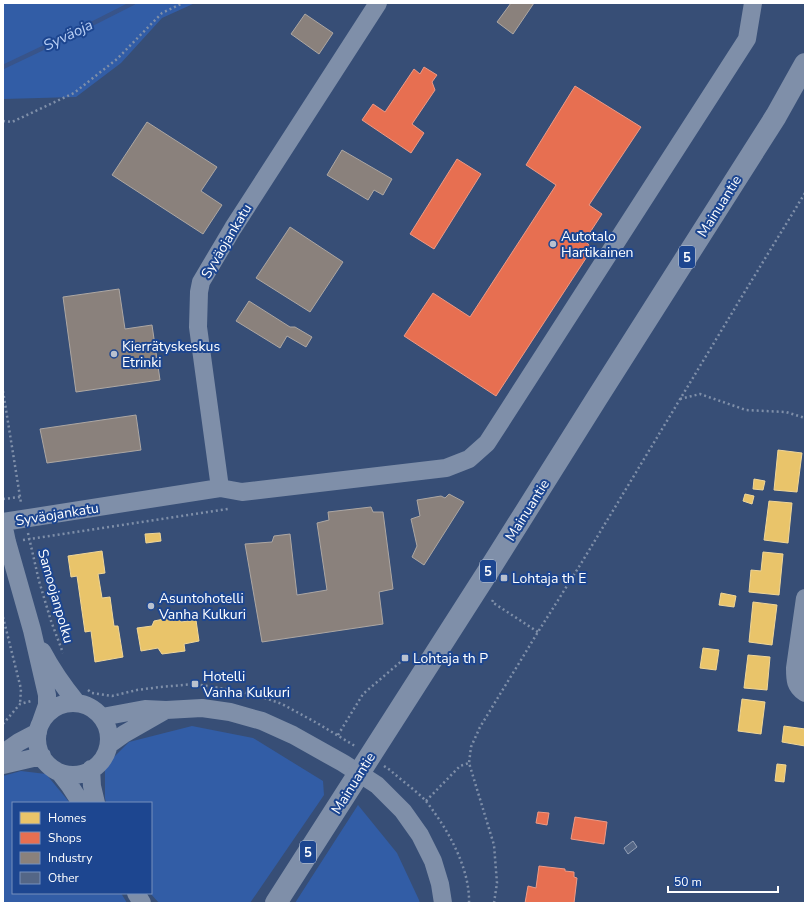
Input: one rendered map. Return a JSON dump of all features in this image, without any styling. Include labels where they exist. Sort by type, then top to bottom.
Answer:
[{"type":"highway","name":"Mainuantie","points":[[276,903],[776,116],[805,64]]},
{"type":"highway","name":"Mainuantie","points":[[776,116],[805,80]]},
{"type":"street","name":"Syväojankatu","points":[[3,522],[220,488],[198,327],[199,292],[201,282],[233,228],[378,3]]},
{"type":"street","points":[[220,488],[242,492],[446,468],[469,459],[487,443],[747,39],[753,3]]},
{"type":"street","points":[[3,522],[7,542],[32,630],[47,695],[47,705],[40,727],[38,740],[39,747],[42,756],[52,768],[60,773],[80,802]]},
{"type":"street","points":[[805,598],[795,668],[795,679],[797,686],[805,693]]},
{"type":"street","points":[[32,630],[48,662],[65,689],[77,703]]},
{"type":"street","points":[[3,753],[40,727],[46,715],[54,708],[69,703],[85,705],[91,708],[102,718],[108,730],[110,744]]},
{"type":"street","points":[[102,718],[145,709],[166,710],[202,708],[230,712],[262,721],[293,735],[377,785],[403,811],[420,834],[433,861],[440,884],[443,903]]},
{"type":"street","points":[[60,773],[77,774],[91,769],[98,764],[110,744],[124,734],[166,710]]},
{"type":"street","points":[[3,765],[42,756]]},
{"type":"street","points":[[91,769],[92,786],[96,802]]},
{"type":"street","points":[[137,894],[142,903]]},
{"type":"path","points":[[3,121],[12,122],[74,94],[117,58],[162,14],[183,3]]},
{"type":"path","points":[[494,903],[497,883],[494,845],[470,763],[471,747],[480,727],[582,562],[804,194]]},
{"type":"path","name":"Samoojanpolku","points":[[3,391],[20,497],[38,581],[65,659]]},
{"type":"path","points":[[680,399],[700,394],[746,410],[786,412],[805,418]]},
{"type":"path","points":[[3,499],[20,497]]},
{"type":"path","points":[[7,542],[228,509]]},
{"type":"path","points":[[495,596],[492,602],[538,632]]},
{"type":"path","points":[[3,617],[21,689],[20,704]]},
{"type":"path","points":[[338,735],[363,694],[405,658]]},
{"type":"path","points":[[65,689],[80,685],[92,693],[112,696],[137,690],[195,684],[238,691]]},
{"type":"path","points":[[3,724],[20,704],[47,695]]},
{"type":"path","points":[[426,801],[460,766],[470,763]]},
{"type":"shaded area","points":[[3,3],[195,3],[162,18],[121,63],[76,97],[3,99]]},
{"type":"shaded area","points":[[192,726],[253,738],[323,781],[324,795],[250,903],[159,903],[151,894],[152,802],[106,802],[105,798],[105,766],[129,742]]},
{"type":"shaded area","points":[[21,771],[46,774],[69,802],[12,802],[12,894],[122,894],[127,903],[3,903],[3,776]]},
{"type":"shaded area","points":[[358,805],[397,853],[420,903],[295,903]]},
{"type":"building: Homes","points":[[778,450],[802,453],[797,492],[774,490]]},
{"type":"building: Homes","points":[[754,479],[765,481],[763,490],[753,489]]},
{"type":"building: Homes","points":[[745,494],[754,496],[752,504],[743,501]]},
{"type":"building: Homes","points":[[769,501],[792,503],[788,543],[764,540]]},
{"type":"building: Homes","points":[[160,533],[161,541],[146,543],[145,534]]},
{"type":"building: Homes","points":[[102,551],[105,573],[98,574],[102,598],[110,597],[114,626],[118,626],[123,657],[95,662],[91,631],[85,632],[77,576],[71,577],[68,556]]},
{"type":"building: Homes","points":[[763,552],[783,554],[779,595],[749,592],[751,570],[761,571]]},
{"type":"building: Homes","points":[[721,593],[736,596],[734,607],[719,605]]},
{"type":"building: Homes","points":[[753,602],[777,605],[772,645],[749,642]]},
{"type":"building: Homes","points":[[178,616],[181,622],[196,620],[199,641],[184,644],[185,651],[162,654],[158,648],[141,651],[137,628],[152,626],[154,621]]},
{"type":"building: Homes","points":[[703,648],[719,650],[716,670],[700,668]]},
{"type":"building: Homes","points":[[748,655],[770,657],[767,690],[744,688]]},
{"type":"building: Homes","points":[[742,699],[765,702],[761,734],[738,731]]},
{"type":"building: Homes","points":[[784,726],[805,729],[805,746],[782,742]]},
{"type":"building: Homes","points":[[777,764],[786,765],[784,782],[775,781]]},
{"type":"building: Shops","points":[[424,67],[437,75],[432,82],[435,90],[412,124],[424,133],[411,153],[362,120],[373,104],[385,112],[414,69],[420,74]]},
{"type":"building: Shops","name":"Autotalo Hartikainen","points":[[575,86],[641,127],[589,205],[602,214],[585,240],[592,249],[496,396],[404,336],[433,293],[470,317],[556,185],[526,165]]},
{"type":"building: Shops","points":[[457,159],[481,174],[434,249],[410,234]]},
{"type":"building: Shops","points":[[538,812],[549,813],[547,825],[536,823]]},
{"type":"building: Shops","points":[[575,817],[607,822],[604,844],[571,839]]},
{"type":"building: Shops","points":[[539,866],[565,869],[565,871],[574,872],[574,877],[577,878],[574,903],[525,903],[528,886],[536,888]]},
{"type":"building: Industry","points":[[511,3],[534,3],[513,34],[497,22]]},
{"type":"building: Industry","points":[[305,14],[333,33],[319,54],[291,34]]},
{"type":"building: Industry","points":[[147,122],[217,167],[201,191],[222,205],[203,234],[112,175]]},
{"type":"building: Industry","points":[[342,150],[392,179],[383,195],[374,190],[368,200],[327,175]]},
{"type":"building: Industry","points":[[290,227],[343,262],[310,312],[256,278]]},
{"type":"building: Industry","name":"Kierrätyskeskus Etrinki","points":[[119,289],[125,329],[152,325],[160,380],[76,392],[63,297]]},
{"type":"building: Industry","points":[[249,301],[290,327],[295,327],[312,337],[306,347],[287,336],[280,348],[236,321]]},
{"type":"building: Industry","points":[[136,415],[141,450],[47,463],[40,429]]},
{"type":"building: Industry","points":[[449,494],[464,502],[424,565],[412,557],[417,546],[411,519],[420,516],[417,500],[441,496],[445,498]]},
{"type":"building: Industry","points":[[371,507],[373,512],[383,512],[393,589],[379,592],[383,624],[262,642],[245,544],[272,542],[274,536],[290,534],[297,595],[327,590],[317,523],[329,520],[328,512]]},
{"type":"building: Other","points":[[633,841],[637,847],[628,854],[624,848]]},
{"type":"waterway","name":"Syväoja","points":[[3,67],[133,3]]},
{"type":"place","name":"Autotalo Hartikainen","points":[[553,244]]},
{"type":"place","name":"Kierrätyskeskus Etrinki","points":[[114,354]]},
{"type":"place","name":"Lohtaja th E","points":[[504,578]]},
{"type":"place","name":"Asuntohotelli Vanha Kulkuri","points":[[151,606]]},
{"type":"place","name":"Lohtaja th P","points":[[405,658]]},
{"type":"place","name":"Hotelli Vanha Kulkuri","points":[[195,684]]}]
